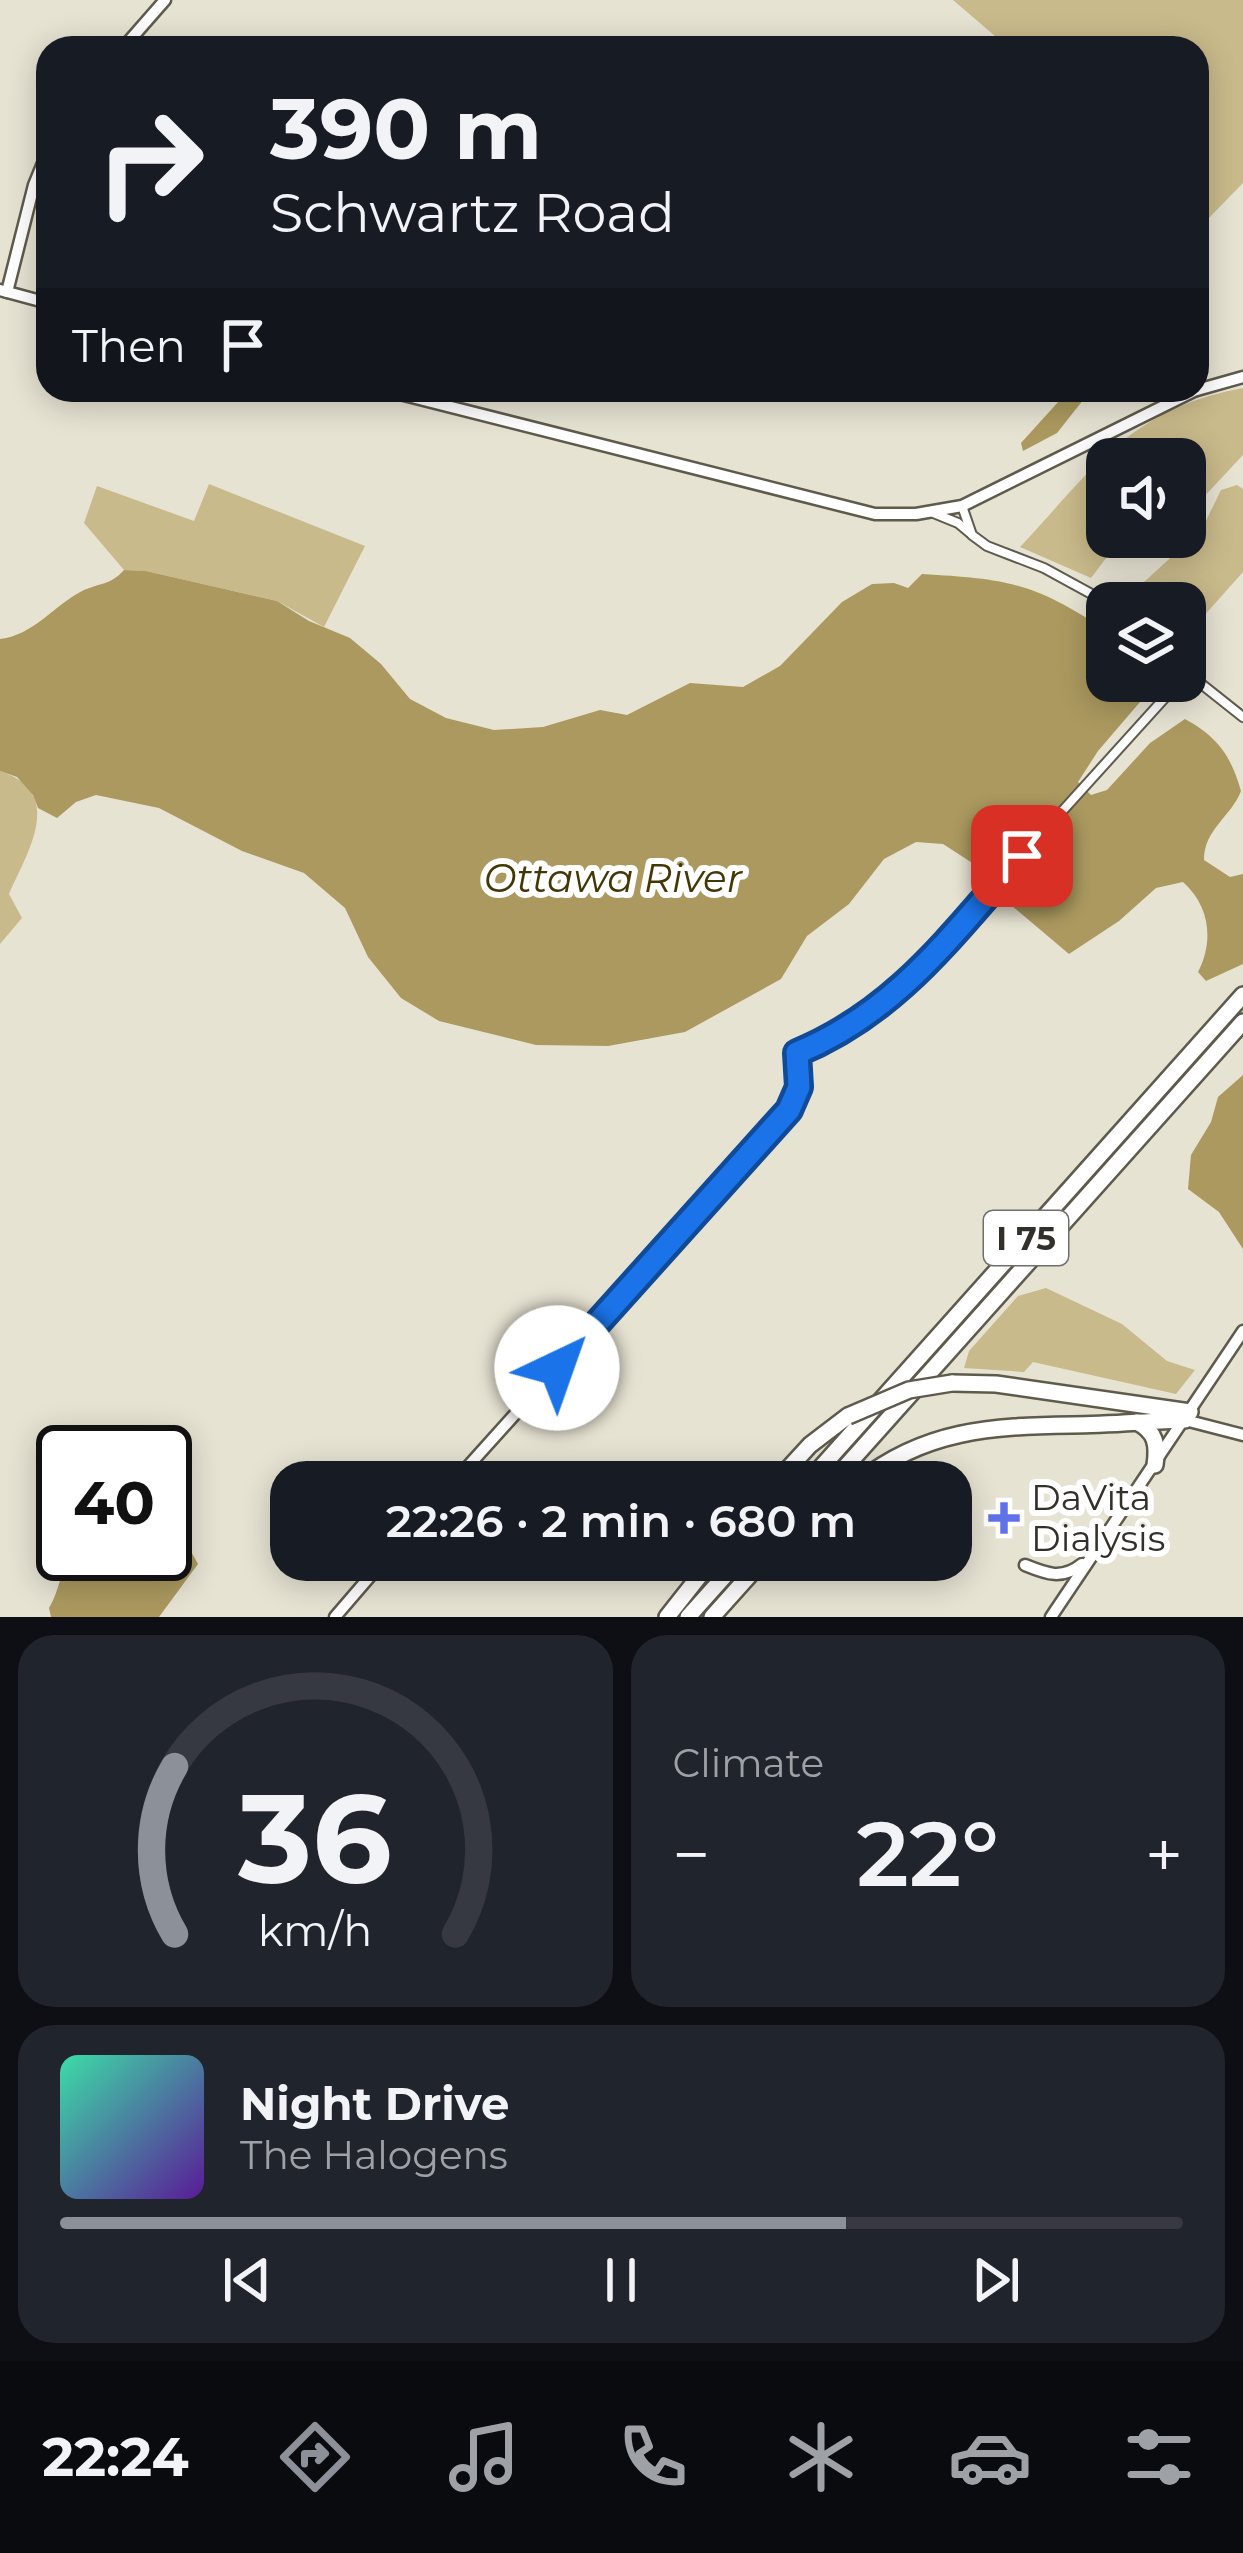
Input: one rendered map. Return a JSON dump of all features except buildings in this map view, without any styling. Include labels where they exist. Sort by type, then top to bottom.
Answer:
[{"type":"highway","name":"I 75","points":[[827,1461],[1243,995]]},
{"type":"highway","name":"I 75","points":[[851,1461],[1243,1022]]},
{"type":"highway","points":[[795,1461],[848,1416],[898,1394],[952,1383],[1009,1386],[1188,1416]]},
{"type":"highway","points":[[891,1461],[950,1434],[997,1426],[1188,1416]]},
{"type":"highway","points":[[1137,1422],[1156,1441],[1155,1466]]},
{"type":"highway","points":[[667,1617],[695,1581]]},
{"type":"highway","points":[[688,1617],[720,1581]]},
{"type":"highway","points":[[712,1617],[744,1581]]},
{"type":"street","points":[[134,36],[165,0]]},
{"type":"street","points":[[36,180],[4,291],[36,300]]},
{"type":"street","points":[[1209,386],[1243,377]]},
{"type":"street","points":[[431,402],[875,514],[962,506],[1172,402]]},
{"type":"street","points":[[962,506],[972,535]]},
{"type":"street","points":[[930,512],[1086,592]]},
{"type":"street","points":[[1206,691],[1243,717]]},
{"type":"street","points":[[473,1461],[789,1110],[799,1087],[797,1053],[862,1022],[896,995],[1160,702]]},
{"type":"street","points":[[1051,1617],[1243,1331]]},
{"type":"street","points":[[1188,1416],[1243,1435]]},
{"type":"street","points":[[1025,1564],[1063,1575],[1093,1554]]},
{"type":"street","points":[[335,1617],[366,1581]]},
{"type":"shaded area","points":[[953,0],[1243,0],[1243,183],[1209,218],[1209,36],[995,36]]},
{"type":"shaded area","points":[[1243,388],[1243,455],[1206,495],[1206,438],[1128,438],[1171,411],[1209,402],[1209,397]]},
{"type":"shaded area","points":[[1086,476],[1086,558],[1106,558],[1091,578],[1020,547]]},
{"type":"shaded area","points":[[209,484],[365,546],[324,627],[277,601],[124,570],[84,523],[97,486],[194,521]]},
{"type":"shaded area","points":[[1237,485],[1243,489],[1243,572],[1206,613],[1206,582],[1144,582],[1170,558],[1206,558],[1206,521],[1221,490]]},
{"type":"shaded area","points":[[0,771],[32,793],[37,808],[32,842],[9,894],[22,918],[0,944]]},
{"type":"shaded area","points":[[1046,1288],[1122,1324],[1167,1361],[1195,1370],[1176,1394],[1033,1362],[1024,1372],[964,1368],[969,1351],[1018,1296]]},
{"type":"water","points":[[1058,402],[1082,402],[1057,433],[1023,451],[1021,443]]},
{"type":"water","name":"Ottawa River","points":[[124,570],[146,571],[277,601],[350,638],[381,664],[410,699],[446,718],[494,730],[543,727],[600,710],[627,715],[690,683],[743,687],[780,666],[842,602],[872,584],[908,588],[922,574],[1020,586],[1086,618],[1086,702],[1140,702],[1078,782],[1091,795],[1107,790],[1150,743],[1185,719],[1215,740],[1228,758],[1241,791],[1208,840],[1204,860],[1230,877],[1243,874],[1243,964],[1206,981],[1198,972],[1207,924],[1199,902],[1183,882],[1156,888],[1119,921],[1069,954],[1012,906],[1072,825],[1056,811],[1027,832],[1000,865],[977,866],[943,844],[916,842],[884,859],[849,904],[807,936],[781,979],[685,1032],[608,1046],[536,1045],[439,1021],[401,998],[368,957],[345,908],[304,873],[242,851],[159,808],[96,795],[76,802],[57,818],[38,808],[17,777],[0,771],[0,639],[23,632],[82,591]]},
{"type":"water","points":[[1243,1075],[1243,1249],[1219,1212],[1188,1189],[1191,1155],[1211,1122],[1218,1097]]},
{"type":"water","points":[[60,1581],[185,1581],[159,1617],[51,1617],[49,1608]]},
{"type":"place","name":"DaVita Dialysis","points":[[1004,1518]]},
{"type":"route","points":[[557,1368],[789,1110],[799,1087],[797,1053],[862,1022],[896,995],[1022,856]]}]
